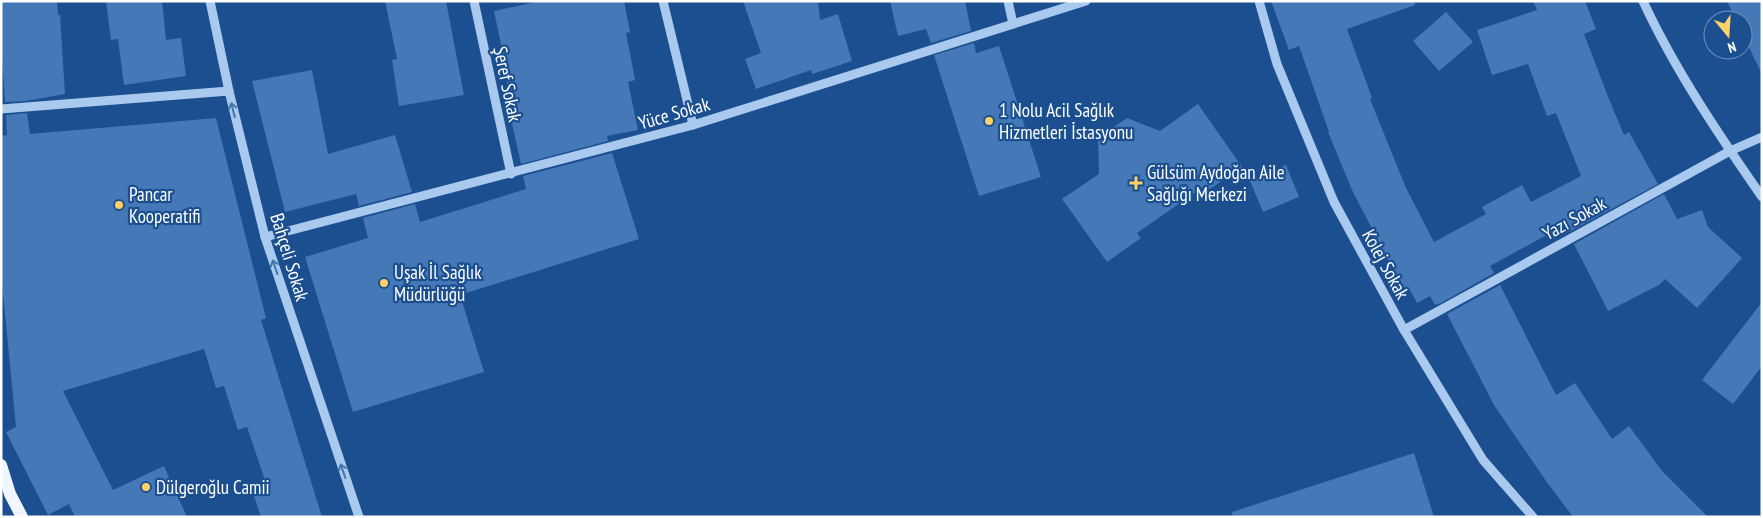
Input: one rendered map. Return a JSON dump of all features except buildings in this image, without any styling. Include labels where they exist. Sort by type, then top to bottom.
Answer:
[{"type":"main road","points":[[1,465],[10,494],[22,517]]},
{"type":"street","name":"Bahçeli Sokak","points":[[210,1],[229,91],[265,238],[359,517]]},
{"type":"street","name":"Şeref Sokak","points":[[474,1],[511,174]]},
{"type":"street","points":[[663,1],[693,125]]},
{"type":"street","points":[[1008,1],[1013,24]]},
{"type":"street","name":"Yüce Sokak","points":[[265,238],[693,125],[1086,1]]},
{"type":"street","name":"Kolej Sokak","points":[[1259,1],[1277,64],[1334,202],[1404,330],[1483,460],[1533,517]]},
{"type":"street","points":[[1643,1],[1658,33],[1730,151],[1762,197]]},
{"type":"street","points":[[1,109],[229,91]]},
{"type":"street","name":"Yazı Sokak","points":[[1404,330],[1730,151],[1762,137]]},
{"type":"place","name":"1 Nolu Acil Sağlık Hizmetleri İstasyonu","points":[[989,121]]},
{"type":"place","name":"Gülsüm Aydoğan Aile Sağlığı Merkezi","points":[[1136,183]]},
{"type":"place","name":"Pancar Kooperatifi","points":[[119,205]]},
{"type":"place","name":"Uşak İl Sağlık Müdürlüğü","points":[[384,283]]},
{"type":"place","name":"Dülgeroğlu Camii","points":[[146,487]]}]
